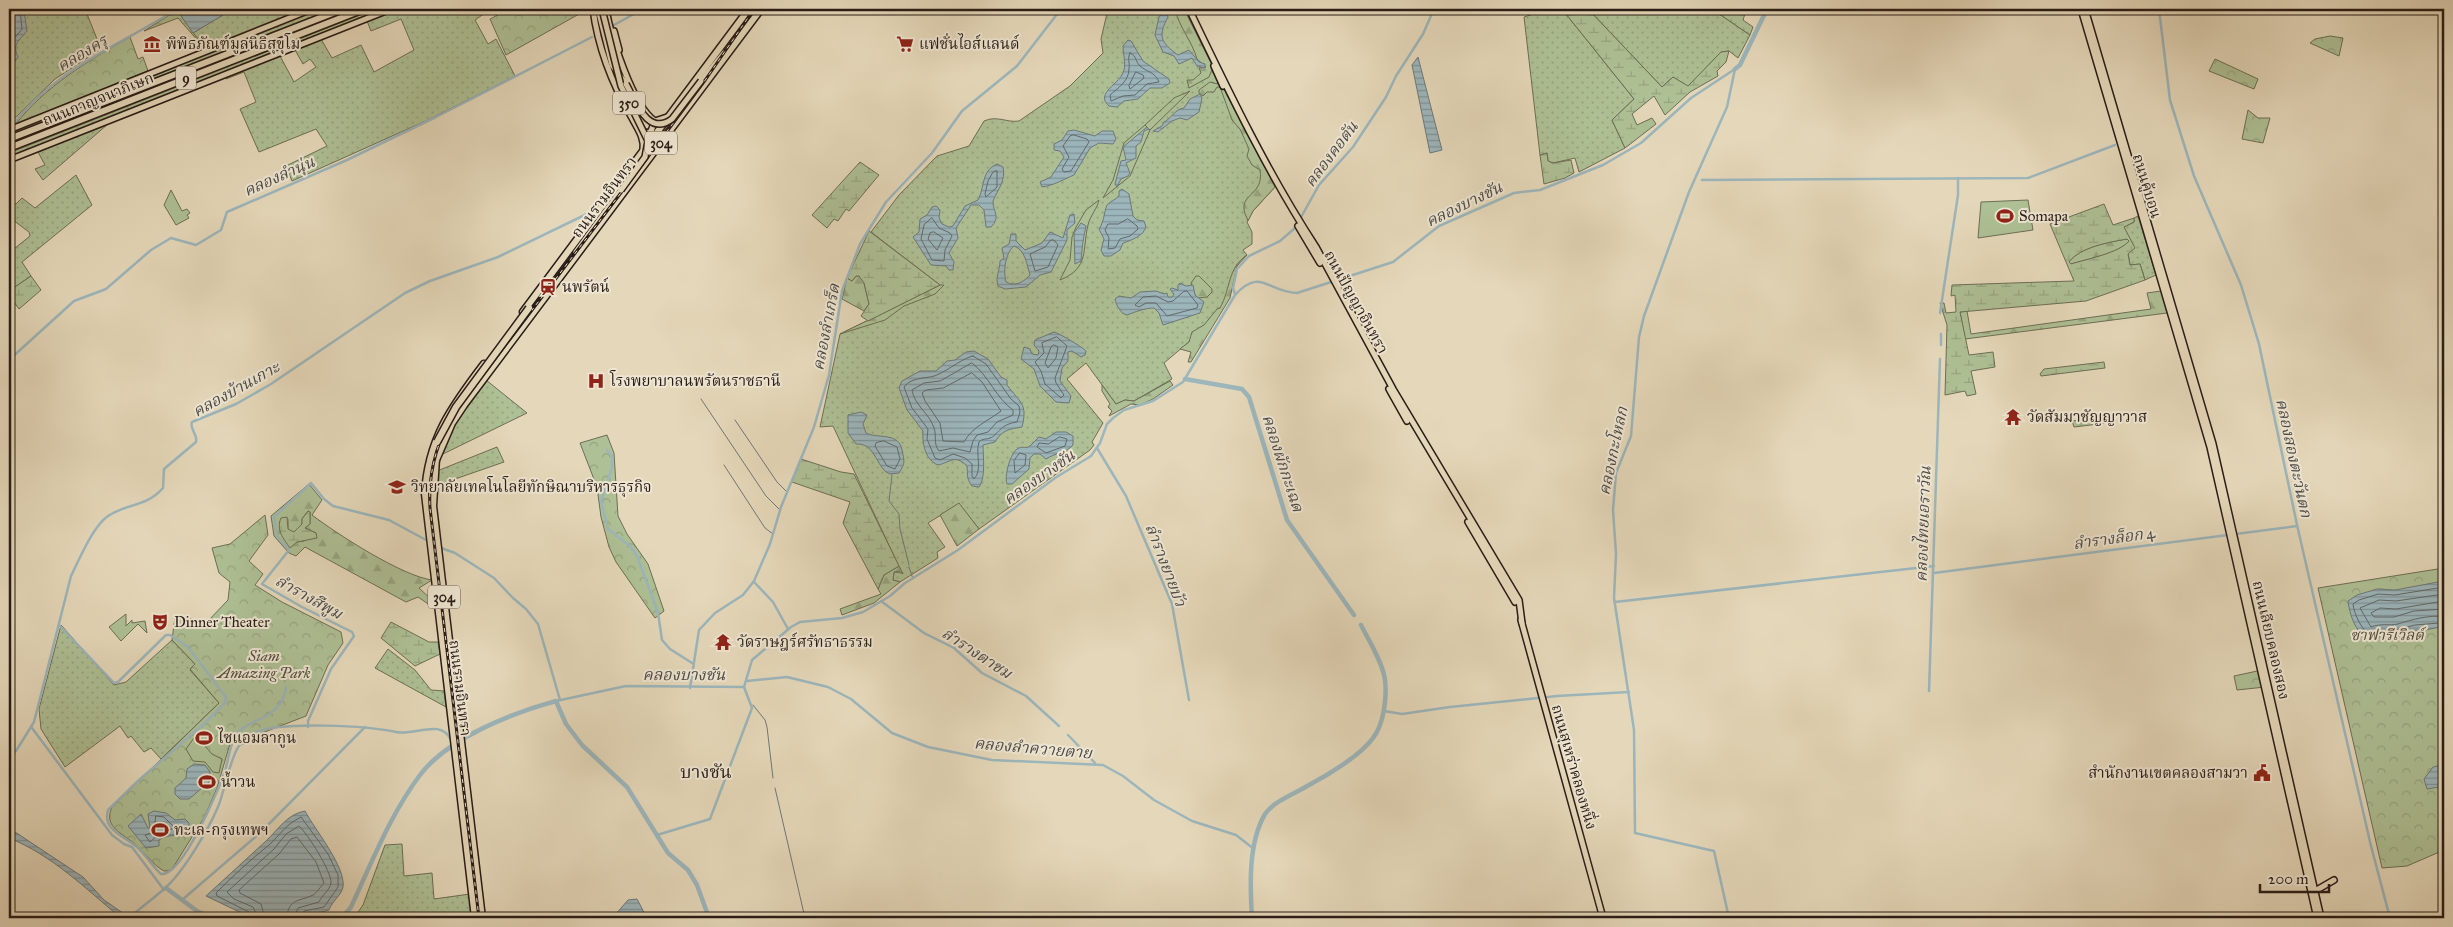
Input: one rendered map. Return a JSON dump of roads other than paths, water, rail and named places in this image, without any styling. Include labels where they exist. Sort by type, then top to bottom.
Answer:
[{"type":"highway","name":"ถนนกาญจนาภิเษก","points":[[9,139],[343,9]]},
{"type":"highway","name":"ถนนกาญจนาภิเษก","points":[[9,148],[364,9]]},
{"type":"highway","name":"ถนนรามอินทรา","points":[[433,460],[439,443],[457,412],[750,9]]},
{"type":"highway","name":"ถนนรามอินทรา","points":[[482,918],[458,748],[453,736],[450,679],[435,552],[425,500],[433,460],[434,444],[446,418],[498,344],[573,258],[762,9]]},
{"type":"highway","points":[[660,131],[666,136]]},
{"type":"highway","points":[[653,140],[660,145]]},
{"type":"highway","points":[[640,158],[643,167]]},
{"type":"highway","name":"ถนนรามอินทรา","points":[[433,460],[452,423],[506,350],[554,278]]},
{"type":"highway","points":[[498,344],[506,350]]},
{"type":"highway","points":[[479,360],[487,360]]},
{"type":"highway","points":[[472,379],[476,377],[480,379],[479,386]]},
{"type":"highway","name":"ถนนรามอินทรา","points":[[450,679],[460,733],[458,748],[475,918]]},
{"type":"main road","points":[[9,130],[312,9]]},
{"type":"main road","points":[[9,160],[391,9]]},
{"type":"main road","name":"ถนนปัญญาอินทรา","points":[[1187,9],[1296,220],[1517,601]]},
{"type":"main road","name":"ถนนคู้บอน","points":[[2081,9],[2190,370]]},
{"type":"main road","name":"ถนนคู้บอน","points":[[2086,9],[2166,290]]},
{"type":"main road","points":[[596,10],[597,45],[612,82]]},
{"type":"main road","name":"350","points":[[596,10],[603,44],[612,65],[626,84],[644,116],[653,124],[666,124],[672,119],[725,52],[738,42]]},
{"type":"main road","name":"350","points":[[596,10],[597,33],[612,82],[644,142],[640,158]]},
{"type":"main road","name":"350","points":[[573,258],[584,239],[645,157],[648,141],[621,86],[596,10]]},
{"type":"main road","name":"350","points":[[607,11],[621,60],[633,88],[652,119],[661,120],[677,107]]},
{"type":"main road","points":[[637,128],[644,132],[651,131],[654,126],[652,119]]},
{"type":"main road","name":"ถนนเลียบคลองสอง","points":[[2190,370],[2211,445],[2321,918]]},
{"type":"main road","name":"ถนนสุเหร่าคลองหนึ่ง","points":[[1517,601],[1603,918]]},
{"type":"main road","name":"ถนนเลียบคลองสอง","points":[[2294,807],[2317,918]]},
{"type":"main road","points":[[2315,891],[2334,880]]},
{"type":"water","points":[[11,9],[26,9],[24,11],[27,31],[17,43],[16,53],[18,57],[9,70],[9,14]]},
{"type":"water","points":[[185,9],[219,9],[223,15],[193,33],[179,13]]},
{"type":"water","points":[[1162,13],[1166,13],[1168,17],[1162,34],[1162,38],[1167,46],[1178,55],[1189,50],[1199,62],[1205,64],[1205,68],[1197,66],[1192,58],[1179,64],[1174,56],[1163,52],[1155,35],[1159,17]]},
{"type":"water","points":[[1128,40],[1131,41],[1143,61],[1169,79],[1170,83],[1162,88],[1150,88],[1138,99],[1124,101],[1117,107],[1109,106],[1105,101],[1106,93],[1122,75],[1125,62],[1123,46]]},
{"type":"water","points":[[1418,57],[1442,150],[1430,153],[1412,65]]},
{"type":"water","points":[[1200,94],[1202,98],[1199,112],[1187,120],[1180,118],[1172,121],[1158,132],[1153,131],[1162,126],[1178,110],[1184,108],[1190,99]]},
{"type":"water","points":[[1147,127],[1149,129],[1144,131],[1141,142],[1136,146],[1136,158],[1126,163],[1130,173],[1121,179],[1117,187],[1115,184],[1121,161],[1126,160],[1123,147]]},
{"type":"water","points":[[1074,130],[1095,136],[1102,131],[1113,131],[1116,139],[1113,144],[1099,143],[1090,148],[1074,175],[1055,184],[1042,187],[1040,182],[1051,177],[1064,157],[1060,151],[1054,150],[1054,144],[1062,140],[1068,131]]},
{"type":"water","points":[[997,164],[1003,167],[1004,172],[1001,185],[993,201],[996,220],[991,227],[986,227],[984,210],[979,205],[971,205],[956,228],[958,238],[949,253],[954,262],[953,270],[949,270],[946,266],[931,265],[913,237],[919,232],[920,219],[927,215],[932,207],[936,206],[940,210],[939,218],[942,224],[949,227],[953,226],[965,206],[978,200],[988,171]]},
{"type":"water","points":[[1122,189],[1129,194],[1133,216],[1137,220],[1144,221],[1146,227],[1140,235],[1123,243],[1120,250],[1111,256],[1104,256],[1101,250],[1104,239],[1099,229],[1107,206],[1119,196],[1119,191]]},
{"type":"water","points":[[1074,214],[1075,223],[1067,230],[1067,240],[1051,272],[1040,275],[1026,287],[1005,289],[998,286],[1000,261],[1004,258],[1002,248],[1009,244],[1011,234],[1016,234],[1016,241],[1025,250],[1042,243],[1050,232],[1063,238],[1070,215]],"holes":[[[1014,246],[1018,248],[1025,258],[1030,275],[1025,280],[1013,284],[1006,282],[1005,268],[1011,249]]]},
{"type":"water","points":[[1081,223],[1086,226],[1081,261],[1075,264],[1074,233]]},
{"type":"water","points":[[1180,283],[1186,286],[1193,285],[1195,295],[1204,302],[1200,313],[1163,325],[1159,313],[1154,308],[1144,309],[1127,315],[1121,311],[1115,299],[1119,296],[1131,298],[1140,292],[1156,291],[1164,294],[1167,293],[1168,297],[1172,297],[1174,294],[1170,289],[1178,290]]},
{"type":"water","points":[[1054,332],[1086,351],[1085,355],[1081,357],[1072,351],[1068,352],[1068,361],[1062,368],[1060,381],[1071,396],[1069,403],[1056,402],[1040,386],[1034,369],[1021,359],[1024,347],[1030,349],[1032,354],[1038,355],[1039,351],[1034,345],[1035,340]]},
{"type":"water","points":[[974,351],[988,359],[1001,377],[1007,380],[1007,385],[1022,404],[1024,413],[1022,427],[1006,431],[995,442],[983,445],[983,478],[979,487],[972,486],[970,483],[967,466],[963,462],[953,460],[938,465],[930,459],[924,446],[923,431],[907,410],[899,388],[902,381],[920,371],[936,371],[947,361],[955,360],[966,352]]},
{"type":"water","points":[[861,412],[867,415],[863,424],[866,433],[892,438],[900,444],[904,462],[899,473],[890,474],[886,472],[871,450],[856,444],[848,433],[848,415]]},
{"type":"water","points":[[1056,432],[1066,432],[1073,436],[1073,445],[1067,450],[1046,459],[1040,454],[1034,454],[1030,458],[1029,469],[1012,484],[1007,484],[1006,476],[1016,450],[1020,447],[1029,447],[1039,437],[1046,439]]},
{"type":"water","points":[[2438,582],[2444,583],[2444,635],[2440,627],[2416,630],[2390,637],[2380,635],[2378,639],[2371,639],[2360,633],[2356,627],[2348,601],[2357,595],[2377,589],[2395,590]]},
{"type":"water","points":[[194,764],[205,765],[210,772],[209,782],[189,799],[180,799],[175,794],[175,788],[186,778],[187,769]]},
{"type":"water","points":[[2437,766],[2444,770],[2444,786],[2427,789],[2424,779],[2433,767]]},
{"type":"water","name":"ทะเล-กรุงเทพฯ","points":[[154,811],[166,813],[175,820],[185,819],[189,823],[189,830],[182,834],[162,838],[159,840],[159,846],[146,848],[128,826],[141,814],[148,828],[150,828],[148,814]]},
{"type":"water","points":[[305,811],[335,859],[343,879],[342,890],[329,910],[297,918],[252,918],[206,896],[283,823],[293,815]]},
{"type":"water","points":[[9,828],[83,877],[104,900],[130,918],[121,918],[82,884],[54,863],[25,845],[9,838]]},
{"type":"water","points":[[637,899],[647,918],[616,918],[615,915],[628,900]]},
{"type":"waterway","name":"คลองครุ","points":[[11,127],[47,89],[67,74],[177,9]]},
{"type":"waterway","name":"คลองลำนุ่น","points":[[614,25],[643,9]]},
{"type":"waterway","name":"คลองลำเกร็ด","points":[[690,688],[699,630],[715,613],[743,595],[754,581],[770,544],[781,507],[814,427],[829,375],[842,291],[860,244],[886,202],[932,153],[962,111],[1017,66],[1061,9]]},
{"type":"waterway","name":"คลองคอตัน","points":[[1235,294],[1233,288],[1237,269],[1249,256],[1280,241],[1295,228],[1319,185],[1353,147],[1386,97],[1396,76],[1423,34],[1434,9]]},
{"type":"waterway","name":"คลองบางชัน","points":[[1735,69],[1740,65],[1767,9]]},
{"type":"waterway","name":"คลองสองตะวันตก","points":[[2159,9],[2170,100],[2194,176],[2241,285],[2259,344],[2297,525],[2371,846],[2390,918]]},
{"type":"waterway","name":"คลองลำนุ่น","points":[[9,360],[74,301],[106,289],[151,250],[171,238],[196,245],[221,230],[227,212],[347,160],[436,117],[592,37]]},
{"type":"waterway","name":"คลองบางชัน","points":[[556,701],[626,686],[744,687],[752,660],[791,627],[800,622],[842,618],[863,612],[958,550],[1055,478],[1091,456],[1100,443],[1107,424],[1113,418],[1124,410],[1153,401],[1183,382],[1235,295],[1244,287],[1258,282],[1287,292],[1297,293],[1393,262],[1439,226],[1514,193],[1540,190],[1603,165],[1641,143],[1691,98],[1735,69]]},
{"type":"waterway","name":"คลองกะโหลก","points":[[1729,918],[1714,851],[1635,833],[1634,730],[1614,598],[1616,554],[1613,510],[1616,473],[1631,436],[1639,337],[1644,316],[1689,192],[1727,107],[1735,69]]},
{"type":"waterway","points":[[1702,180],[2028,178],[2115,145]]},
{"type":"waterway","name":"คลองไทยเอราวัณ","points":[[1940,313],[1958,195],[1958,178]]},
{"type":"waterway","name":"คลองบ้านเกาะ","points":[[9,757],[16,751],[34,722],[71,576],[87,544],[97,527],[108,516],[149,499],[163,488],[164,469],[196,442],[196,436],[191,425],[192,422],[236,404],[271,384],[405,293],[430,281],[498,257],[593,211]]},
{"type":"waterway","name":"คลองไทยเอราวัณ","points":[[1941,334],[1941,345]]},
{"type":"waterway","name":"คลองไทยเอราวัณ","points":[[1929,691],[1940,359]]},
{"type":"waterway","name":"คลองผักกะเฉด","points":[[1185,379],[1242,389],[1249,397],[1287,520],[1354,615]]},
{"type":"waterway","points":[[701,399],[766,496],[780,510]]},
{"type":"waterway","points":[[735,420],[777,482],[787,492]]},
{"type":"waterway","name":"ลำรางยายบัว","points":[[1097,448],[1126,496],[1172,604],[1189,700]]},
{"type":"waterway","points":[[607,450],[612,456],[612,468],[601,501],[608,529],[631,547],[637,556],[658,613],[662,640],[670,649],[692,663]]},
{"type":"waterway","points":[[724,465],[765,528],[773,534]]},
{"type":"waterway","points":[[892,475],[889,501],[899,514],[900,529],[909,565]]},
{"type":"waterway","name":"ลำรางสีพูม","points":[[308,727],[308,721],[331,669],[354,636],[352,632],[262,584],[289,550],[277,536],[274,517],[311,483],[324,499],[333,506],[389,520],[426,540]]},
{"type":"waterway","name":"ลำรางล็อก 4","points":[[1934,573],[2297,526]]},
{"type":"waterway","name":"ลำรางสีพูม","points":[[441,548],[455,553],[494,578],[526,609],[538,624],[560,700]]},
{"type":"waterway","points":[[1615,602],[1934,566]]},
{"type":"waterway","points":[[909,567],[913,579]]},
{"type":"waterway","points":[[754,582],[773,602],[788,629]]},
{"type":"waterway","name":"ลำรางตาชม","points":[[881,601],[924,633],[954,648],[982,673],[1026,696],[1059,726]]},
{"type":"waterway","points":[[59,625],[114,683],[118,682],[166,635],[170,635],[188,647],[226,697],[225,703],[206,722],[139,780],[108,810],[107,817],[111,828],[137,847],[161,874],[170,871],[179,862],[199,830],[221,781],[233,741],[238,733],[244,727],[277,708],[283,699],[286,687]]},
{"type":"waterway","name":"คลองผักกะเฉด","points":[[1252,918],[1251,865],[1259,825],[1265,814],[1279,801],[1325,776],[1352,758],[1368,744],[1380,725],[1386,694],[1384,673],[1361,625]]},
{"type":"waterway","name":"คลองลำควายตาย","points":[[747,681],[787,677],[828,687],[851,699],[892,733],[928,747],[992,760],[1103,765],[1123,776],[1154,800],[1192,821],[1236,835],[1254,849]]},
{"type":"waterway","points":[[657,835],[710,819],[752,708],[744,687]]},
{"type":"waterway","points":[[1384,711],[1402,714],[1557,696],[1629,692]]},
{"type":"waterway","name":"คลองบางชัน","points":[[342,918],[351,907],[382,839],[409,790],[432,762],[464,738],[482,729],[520,712],[556,701],[566,724],[582,745],[627,787],[668,853],[688,870],[697,885],[709,918]]},
{"type":"waterway","points":[[753,705],[765,720],[767,727],[773,778]]},
{"type":"waterway","points":[[129,918],[164,889],[187,862],[202,839],[218,807],[236,751],[243,742],[255,733],[269,729],[305,726],[347,726],[403,733],[434,729],[441,730],[451,740]]},
{"type":"waterway","points":[[182,900],[261,832],[365,727]]},
{"type":"waterway","points":[[32,728],[112,835],[124,844],[132,847],[164,890]]},
{"type":"waterway","name":"ลำรางตาชม","points":[[1068,735],[1095,763]]},
{"type":"waterway","points":[[775,788],[805,918]]},
{"type":"waterway","name":"คลองบางชัน","points":[[166,888],[197,911],[213,918]]},
{"type":"railway","points":[[479,918],[430,508],[432,469],[435,456],[444,432],[457,409],[706,79],[754,9]]},
{"type":"place","name":"พิพิธภัณฑ์มูลนิธิสุขุโม","points":[[152,44]]},
{"type":"place","name":"แฟชั่นไอส์แลนด์","points":[[905,44]]},
{"type":"place","name":"Somapa","points":[[2005,216]]},
{"type":"place","name":"นพรัตน์","points":[[548,287]]},
{"type":"place","name":"โรงพยาบาลนพรัตนราชธานี","points":[[596,381]]},
{"type":"place","name":"วัดสัมมาชัญญาวาส","points":[[2013,417]]},
{"type":"place","name":"วิทยาลัยเทคโนโลยีทักษิณาบริหารธุรกิจ","points":[[397,487]]},
{"type":"place","name":"Dinner Theater","points":[[160,622]]},
{"type":"place","name":"วัดราษฎร์ศรัทธาธรรม","points":[[723,642]]},
{"type":"place","name":"ไซแอมลากูน","points":[[204,738]]},
{"type":"place","name":"สำนักงานเขตคลองสามวา","points":[[2262,773]]},
{"type":"place","name":"น้ำวน","points":[[207,782]]},
{"type":"place","name":"ทะเล-กรุงเทพฯ","points":[[160,830]]},
{"type":"district","name":"บางชัน","points":[[706,772]]},
{"type":"park label","name":"ซาฟารีเวิลด์","points":[[2387,635]]},
{"type":"park label","name":"Siam Amazing Park","points":[[264,664]]}]
